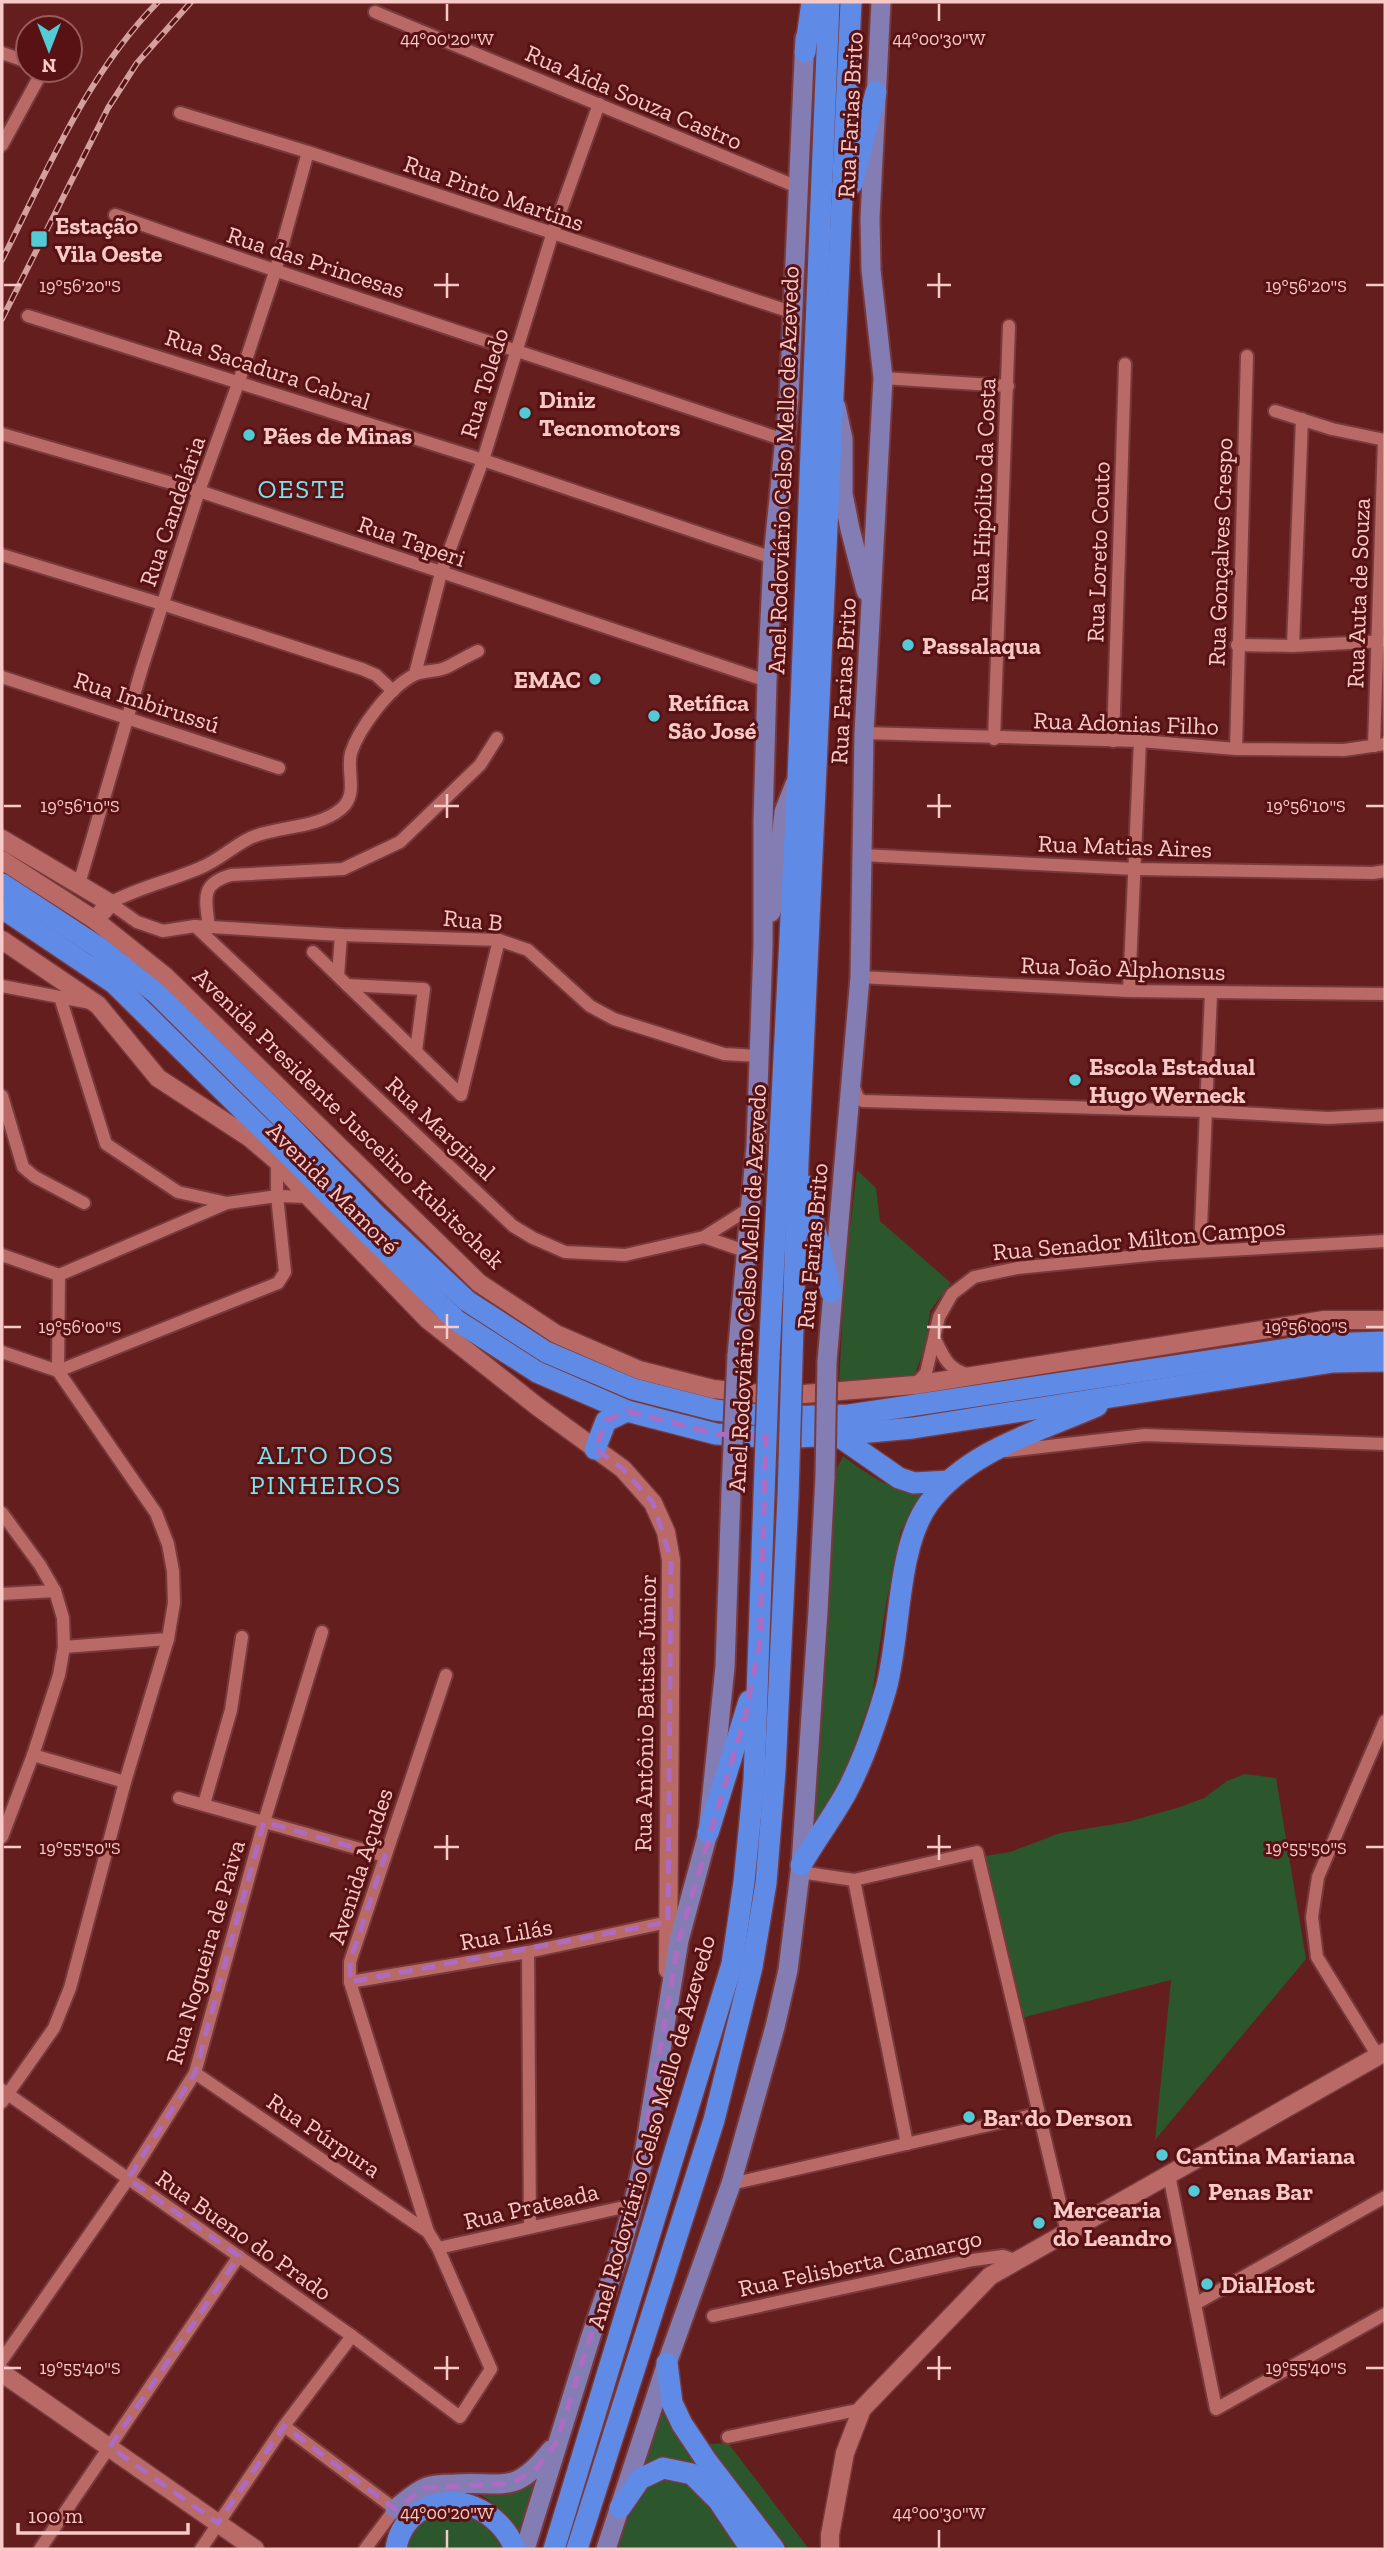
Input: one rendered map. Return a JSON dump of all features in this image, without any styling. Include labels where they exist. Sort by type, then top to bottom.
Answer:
[{"type":"highway","points":[[805,52],[812,2]]},
{"type":"highway","name":"Anel Rodoviário Celso Mello de Azevedo","points":[[577,2549],[714,2120],[752,1967],[766,1883],[775,1771],[788,1497],[811,769],[811,428],[829,2]]},
{"type":"highway","name":"Anel Rodoviário Celso Mello de Azevedo","points":[[554,2549],[732,1964],[744,1882],[754,1780],[769,1358],[811,769],[833,395],[851,2]]},
{"type":"highway","points":[[841,227],[876,93]]},
{"type":"highway","name":"Avenida Presidente Juscelino Kubitschek","points":[[2,884],[97,947],[156,993],[378,1217],[467,1301],[546,1352],[633,1389],[715,1410],[778,1417],[849,1415],[1321,1344],[1385,1342]]},
{"type":"highway","points":[[2,908],[114,983],[456,1320],[537,1372],[627,1411],[716,1434],[778,1438],[913,1428],[1333,1362],[1385,1361]]},
{"type":"highway","points":[[798,1162],[831,1292]]},
{"type":"highway","points":[[800,1869],[846,1792],[869,1738],[894,1653],[911,1541],[918,1521],[929,1503],[949,1481],[992,1452],[1128,1393]]},
{"type":"highway","points":[[595,1449],[607,1421],[627,1411]]},
{"type":"highway","points":[[837,1434],[899,1478],[914,1483],[949,1481]]},
{"type":"highway","points":[[708,1833],[747,1713],[760,1640]]},
{"type":"highway","points":[[667,2363],[672,2403],[682,2424],[774,2549]]},
{"type":"highway","points":[[620,2508],[640,2479],[663,2468],[692,2474],[718,2500],[751,2549]]},
{"type":"highway","points":[[396,2549],[397,2540],[407,2521],[429,2505],[457,2501],[485,2511],[506,2531],[514,2549]]},
{"type":"main road","name":"Anel Rodoviário Celso Mello de Azevedo","points":[[525,2549],[556,2443],[621,2249],[633,2205],[680,1940],[708,1833],[725,1667],[737,1356],[755,1146],[763,946],[767,681],[773,558],[789,398],[794,313],[805,52],[804,2]]},
{"type":"main road","name":"Rua Farias Brito","points":[[800,1869],[818,1611],[831,1292],[860,977],[864,733],[883,378],[871,270],[870,218],[881,2]]},
{"type":"main road","points":[[833,395],[843,439],[844,494],[870,616]]},
{"type":"main road","points":[[763,946],[775,894],[784,812],[811,769]]},
{"type":"main road","points":[[606,2549],[667,2363],[731,2185],[788,1970],[800,1869]]},
{"type":"main road","points":[[395,2509],[425,2488],[454,2484],[498,2486],[513,2483],[536,2469],[556,2443]]},
{"type":"street","name":"Rua Aída Souza Castro","points":[[375,12],[800,188]]},
{"type":"street","points":[[2,145],[35,84]]},
{"type":"street","name":"Rua Toledo","points":[[415,674],[441,573],[483,460],[552,234],[599,104]]},
{"type":"street","name":"Rua Pinto Martins","points":[[180,113],[308,152],[794,313]]},
{"type":"street","name":"Rua Candelária","points":[[79,884],[162,604],[275,272],[308,152]]},
{"type":"street","name":"Rua das Princesas","points":[[115,215],[275,272],[516,349],[784,440]]},
{"type":"street","name":"Rua Sacadura Cabral","points":[[28,316],[483,460],[773,558]]},
{"type":"street","name":"Rua Hipólito da Costa","points":[[995,739],[1009,326]]},
{"type":"street","name":"Rua Gonçalves Crespo","points":[[1236,749],[1247,356]]},
{"type":"street","name":"Rua Loreto Couto","points":[[1113,741],[1125,364]]},
{"type":"street","points":[[883,378],[1008,386]]},
{"type":"street","points":[[1275,411],[1332,429],[1384,440]]},
{"type":"street","points":[[1293,646],[1302,419]]},
{"type":"street","name":"Rua Taperi","points":[[2,434],[199,491],[767,681]]},
{"type":"street","name":"Rua Auta de Souza","points":[[1380,745],[1384,440]]},
{"type":"street","points":[[2,555],[162,604],[376,675],[393,691]]},
{"type":"street","points":[[1237,645],[1293,646],[1381,641]]},
{"type":"street","points":[[95,920],[110,903],[128,893],[201,868],[254,836],[292,829],[342,808],[350,798],[350,756],[357,740],[393,691],[415,674],[443,669],[478,651]]},
{"type":"street","name":"Rua Imbirussú","points":[[2,677],[279,768]]},
{"type":"street","name":"Rua Adonias Filho","points":[[864,733],[995,739],[1140,741],[1236,749],[1343,750],[1380,745]]},
{"type":"street","points":[[209,928],[206,898],[208,887],[215,879],[231,875],[342,869],[400,842],[480,765],[497,738]]},
{"type":"street","points":[[1129,991],[1140,741]]},
{"type":"street","points":[[2,839],[110,903]]},
{"type":"street","name":"Rua Matias Aires","points":[[862,855],[1135,869],[1385,871]]},
{"type":"street","name":"Avenida Presidente Juscelino Kubitschek","points":[[2,860],[95,920],[165,976],[479,1283],[556,1334],[639,1370],[713,1389],[779,1396],[915,1385],[1324,1320],[1385,1320]]},
{"type":"street","name":"Rua B","points":[[110,903],[137,922],[163,931],[195,926],[341,935],[499,940],[528,950],[590,1006],[614,1019],[724,1054],[758,1056]]},
{"type":"street","name":"Rua Marginal","points":[[195,926],[513,1226],[533,1238],[565,1252],[625,1255],[704,1237],[750,1208]]},
{"type":"street","points":[[341,935],[343,981]]},
{"type":"street","name":"Avenida Mamoré","points":[[2,940],[97,1004],[158,1078],[250,1138],[277,1161],[428,1320],[537,1407],[595,1449]]},
{"type":"street","points":[[313,952],[461,1095],[499,940]]},
{"type":"street","name":"Rua João Alphonsus","points":[[860,977],[1129,991],[1385,994]]},
{"type":"street","points":[[343,981],[424,989],[416,1051]]},
{"type":"street","points":[[2,986],[97,1004]]},
{"type":"street","points":[[1200,1251],[1212,993]]},
{"type":"street","points":[[60,998],[106,1144],[178,1192],[227,1203]]},
{"type":"street","points":[[852,1083],[858,1098],[863,1101],[1205,1111],[1328,1118],[1385,1115]]},
{"type":"street","points":[[2,1096],[23,1167],[35,1177],[84,1203]]},
{"type":"street","points":[[2,1352],[58,1371],[278,1283],[285,1272],[277,1196],[277,1161]]},
{"type":"street","points":[[2,1255],[59,1275],[227,1203],[277,1196],[309,1197]]},
{"type":"street","points":[[704,1237],[745,1251]]},
{"type":"street","name":"Rua Senador Milton Campos","points":[[915,1385],[926,1373],[939,1317],[953,1294],[974,1277],[1017,1268],[1200,1251],[1385,1241]]},
{"type":"street","points":[[4,2095],[54,2028],[70,1988],[125,1782],[168,1639],[174,1603],[173,1571],[168,1544],[156,1513],[58,1371],[59,1275]]},
{"type":"street","points":[[935,1339],[944,1358],[955,1371],[971,1376]]},
{"type":"street","points":[[992,1452],[1145,1435],[1385,1444]]},
{"type":"street","name":"Rua Antônio Batista Júnior","points":[[595,1449],[624,1469],[653,1503],[666,1532],[671,1560],[667,2007]]},
{"type":"street","points":[[2,1513],[40,1565],[55,1591],[63,1618],[64,1647],[59,1675],[33,1755],[2,1837]]},
{"type":"street","points":[[2,1594],[55,1591]]},
{"type":"street","name":"Rua Nogueira de Paiva","points":[[2,2360],[128,2179],[195,2073],[264,1822],[322,1632]]},
{"type":"street","points":[[204,1804],[231,1710],[242,1637]]},
{"type":"street","points":[[64,1647],[168,1639]]},
{"type":"street","name":"Avenida Açudes","points":[[429,2232],[350,1982],[350,1962],[446,1675]]},
{"type":"street","points":[[830,2549],[830,2535],[845,2453],[862,2409],[990,2276],[1382,2054],[1317,1957],[1312,1917],[1318,1877],[1385,1721]]},
{"type":"street","points":[[33,1755],[125,1782]]},
{"type":"street","points":[[179,1798],[384,1856]]},
{"type":"street","points":[[800,1869],[854,1880],[977,1852],[1067,2232]]},
{"type":"street","points":[[854,1880],[907,2144]]},
{"type":"street","name":"Rua Lilás","points":[[350,1982],[528,1952],[668,1922]]},
{"type":"street","points":[[528,1952],[530,2227]]},
{"type":"street","name":"Rua Púrpura","points":[[195,2073],[429,2232]]},
{"type":"street","name":"Rua Bueno do Prado","points":[[4,2095],[239,2256],[460,2417],[491,2370],[438,2248]]},
{"type":"street","points":[[731,2185],[1037,2114]]},
{"type":"street","points":[[1170,2175],[1216,2409],[1385,2314]]},
{"type":"street","points":[[1195,2304],[1385,2197]]},
{"type":"street","name":"Rua Prateada","points":[[438,2248],[633,2205]]},
{"type":"street","points":[[429,2232],[438,2248]]},
{"type":"street","points":[[40,2549],[239,2256]]},
{"type":"street","name":"Rua Felisberta Camargo","points":[[713,2316],[972,2260],[1003,2256],[1014,2260]]},
{"type":"street","points":[[201,2549],[284,2426],[352,2336]]},
{"type":"street","points":[[2,2373],[256,2549]]},
{"type":"street","points":[[728,2437],[862,2409]]},
{"type":"street","points":[[284,2426],[395,2509],[365,2549]]},
{"type":"highlighted area","points":[[627,1411],[716,1434],[766,1437],[760,1640],[746,1713],[679,1940],[633,2205],[556,2443],[536,2469],[513,2483],[425,2488],[395,2509],[284,2426],[218,2523],[110,2447],[239,2256],[128,2179],[195,2073],[264,1822],[385,1856],[350,1962],[350,1982],[668,1922],[671,1560],[653,1503],[623,1469],[595,1449],[606,1421]]},
{"type":"green space","points":[[857,1170],[876,1188],[880,1221],[951,1283],[930,1311],[925,1348],[913,1378],[839,1384],[845,1269]]},
{"type":"green space","points":[[843,1456],[897,1489],[935,1495],[901,1530],[872,1695],[839,1790],[808,1850],[823,1496]]},
{"type":"green space","points":[[1245,1774],[1276,1778],[1306,1959],[1155,2140],[1171,1980],[1021,2018],[985,1856],[1010,1852],[1060,1833],[1127,1822],[1180,1807],[1204,1798],[1227,1781]]},
{"type":"green space","points":[[665,2399],[708,2480],[641,2467]]},
{"type":"green space","points":[[728,2443],[809,2549],[788,2549],[708,2444]]},
{"type":"green space","points":[[537,2477],[520,2541],[503,2513],[477,2493]]},
{"type":"green space","points":[[659,2477],[689,2481],[747,2549],[615,2549],[632,2496]]},
{"type":"green space","points":[[454,2511],[479,2517],[507,2549],[403,2549],[412,2533],[423,2522]]},
{"type":"railway","points":[[2,260],[52,158],[89,92],[110,60],[158,2]]},
{"type":"railway","points":[[2,319],[108,108],[137,63],[191,2]]},
{"type":"place","name":"Estação Vila Oeste","points":[[39,239]]},
{"type":"place","name":"Diniz Tecnomotors","points":[[525,413]]},
{"type":"place","name":"Pães de Minas","points":[[249,435]]},
{"type":"place","name":"Passalaqua","points":[[908,645]]},
{"type":"place","name":"EMAC","points":[[595,679]]},
{"type":"place","name":"Retífica São José","points":[[654,716]]},
{"type":"place","name":"Escola Estadual Hugo Werneck","points":[[1075,1080]]},
{"type":"place","name":"Bar do Derson","points":[[969,2117]]},
{"type":"place","name":"Cantina Mariana","points":[[1162,2155]]},
{"type":"place","name":"Penas Bar","points":[[1194,2191]]},
{"type":"place","name":"Mercearia do Leandro","points":[[1039,2223]]},
{"type":"place","name":"DialHost","points":[[1207,2284]]},
{"type":"district","name":"OESTE","points":[[302,489]]},
{"type":"district","name":"ALTO DOS PINHEIROS","points":[[326,1470]]}]
